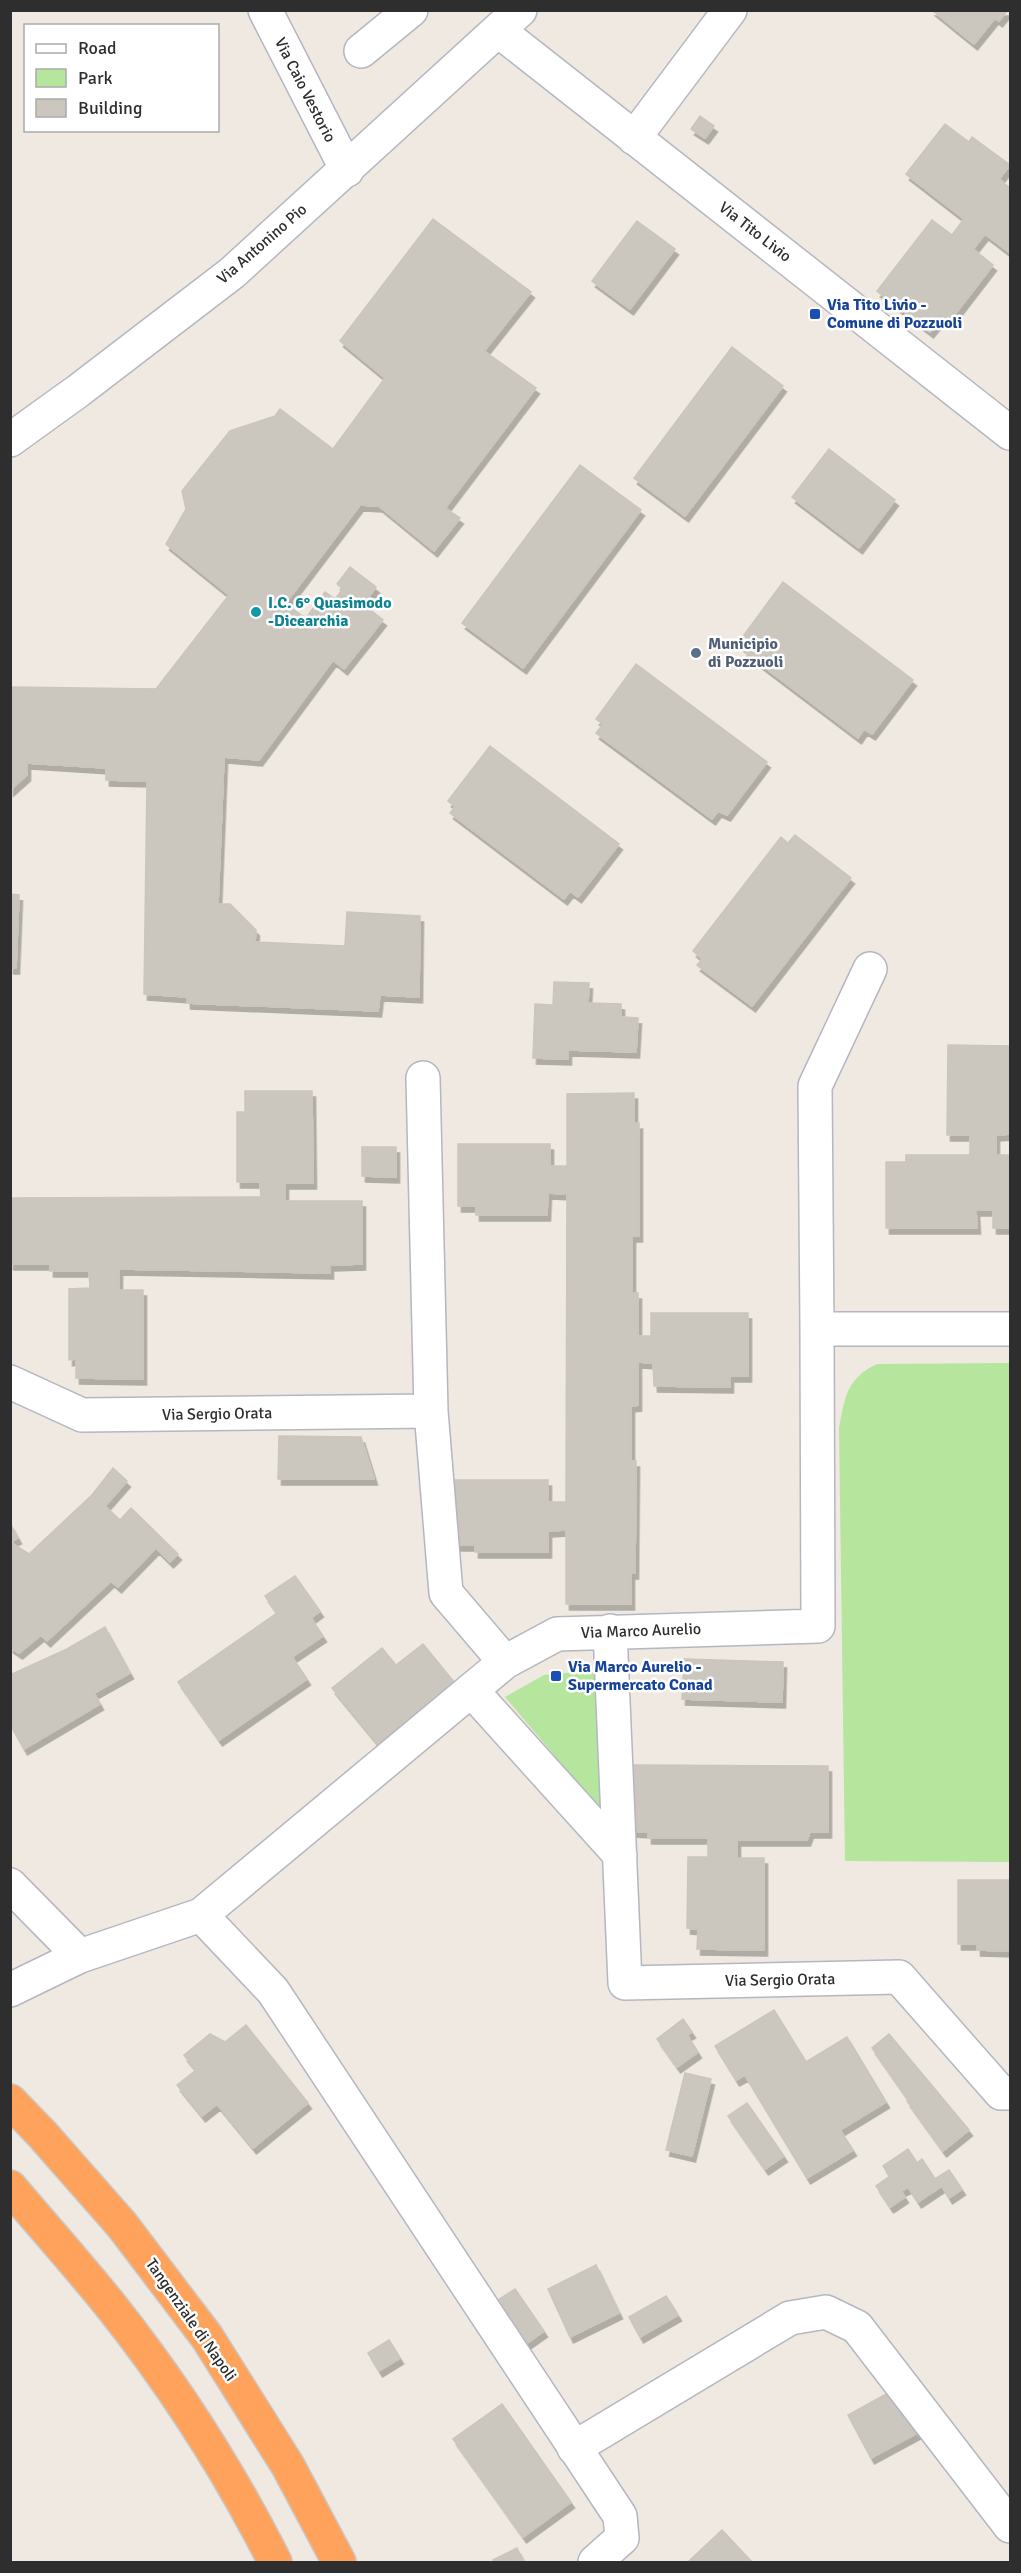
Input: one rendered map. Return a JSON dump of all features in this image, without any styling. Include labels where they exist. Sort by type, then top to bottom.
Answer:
[{"type":"highway","name":"Tangenziale di Napoli","points":[[10,2101],[122,2225],[207,2337],[288,2466],[339,2562]]},
{"type":"highway","points":[[10,2187],[111,2306],[154,2364],[235,2490],[275,2562]]},
{"type":"street","name":"Via Caio Vestorio","points":[[265,10],[347,170]]},
{"type":"street","points":[[360,51],[411,10]]},
{"type":"street","points":[[634,138],[730,10]]},
{"type":"street","name":"Via Antonino Pio","points":[[10,440],[232,273],[510,21]]},
{"type":"street","name":"Via Tito Livio","points":[[510,21],[634,138],[1011,433]]},
{"type":"street","points":[[870,969],[815,1086],[818,1329],[1011,1329]]},
{"type":"street","points":[[423,1078],[431,1411],[446,1593],[505,1662]]},
{"type":"street","name":"Via Marco Aurelio","points":[[10,1990],[80,1956],[201,1916],[505,1662],[557,1634],[818,1626],[818,1329]]},
{"type":"street","name":"Via Sergio Orata","points":[[10,1382],[82,1415],[431,1411]]},
{"type":"street","name":"Via Sergio Orata","points":[[610,1631],[625,1983],[899,1977],[1001,2093],[1011,2093]]},
{"type":"street","points":[[471,1690],[620,1855]]},
{"type":"street","points":[[10,1885],[80,1956]]},
{"type":"street","points":[[201,1916],[273,1991],[620,2516],[622,2538],[595,2562]]},
{"type":"street","points":[[574,2448],[790,2318],[826,2312],[857,2327],[1011,2526]]},
{"type":"green space","points":[[1010,1363],[1010,1862],[845,1861],[839,1428],[845,1398],[859,1376],[877,1364]]},
{"type":"green space","points":[[597,1670],[604,1814],[505,1697],[544,1675]]},
{"type":"building","points":[[932,10],[1008,10],[999,21],[995,18],[974,44]]},
{"type":"building","points":[[700,116],[714,126],[705,138],[691,129]]},
{"type":"building","points":[[945,124],[969,142],[972,137],[1010,165],[999,179],[1010,188],[1010,253],[985,234],[973,249],[993,265],[949,322],[943,316],[930,332],[877,291],[932,220],[952,235],[964,219],[906,174]]},
{"type":"building","name":"I.C. 6° Quasimodo -Dicearchia","points":[[433,219],[531,292],[484,351],[536,388],[445,508],[460,518],[434,551],[379,506],[360,505],[285,604],[306,618],[325,592],[335,599],[343,589],[383,620],[344,669],[333,660],[259,760],[224,757],[218,904],[230,904],[256,930],[255,942],[345,946],[347,912],[420,916],[419,997],[380,995],[378,1011],[187,1003],[187,997],[144,994],[147,781],[106,780],[106,768],[27,763],[27,775],[10,790],[10,687],[156,689],[229,595],[166,544],[186,509],[182,491],[230,431],[275,416],[280,409],[333,449],[385,378],[340,341]]},
{"type":"building","points":[[637,221],[675,249],[630,309],[592,281]]},
{"type":"building","points":[[732,347],[783,386],[685,516],[634,478]]},
{"type":"building","points":[[829,449],[895,500],[859,548],[792,497]]},
{"type":"building","points":[[580,465],[641,510],[523,668],[462,623]]},
{"type":"building","points":[[350,567],[376,587],[363,605],[337,584]]},
{"type":"building","points":[[783,582],[913,680],[872,734],[864,729],[858,738],[743,651],[748,644],[741,639]]},
{"type":"building","points":[[636,664],[767,762],[727,815],[718,811],[712,819],[596,733],[603,724],[596,719]]},
{"type":"building","points":[[490,746],[619,844],[578,897],[570,891],[564,899],[450,813],[455,807],[448,801]]},
{"type":"building","points":[[795,835],[851,878],[752,1006],[697,965],[702,959],[693,951],[781,837],[788,843]]},
{"type":"building","points":[[10,894],[19,895],[16,968],[10,968]]},
{"type":"building","points":[[554,982],[589,983],[588,1003],[621,1004],[621,1017],[638,1018],[636,1052],[568,1050],[568,1059],[533,1058],[535,1004],[553,1005]]},
{"type":"building","points":[[948,1045],[1010,1046],[1010,1134],[996,1135],[996,1155],[1010,1155],[1010,1228],[993,1228],[993,1210],[976,1210],[977,1228],[886,1228],[886,1162],[906,1162],[906,1155],[970,1155],[970,1135],[947,1135]]},
{"type":"building","points":[[245,1091],[312,1091],[313,1183],[285,1183],[285,1201],[362,1201],[362,1264],[330,1265],[330,1273],[119,1269],[119,1290],[143,1290],[143,1379],[76,1378],[76,1359],[69,1360],[69,1289],[90,1288],[89,1271],[50,1271],[50,1264],[10,1264],[10,1198],[261,1197],[260,1182],[237,1182],[237,1112],[245,1112]]},
{"type":"building","points":[[634,1093],[634,1124],[639,1123],[639,1236],[632,1236],[632,1293],[638,1293],[638,1336],[651,1336],[651,1313],[748,1313],[748,1376],[730,1376],[730,1387],[654,1386],[653,1363],[638,1362],[638,1405],[631,1406],[631,1461],[636,1461],[635,1573],[631,1573],[631,1604],[566,1604],[566,1530],[548,1531],[548,1552],[475,1552],[475,1545],[454,1545],[455,1480],[548,1480],[548,1502],[566,1502],[567,1194],[548,1193],[547,1215],[476,1215],[476,1206],[458,1206],[458,1144],[550,1144],[550,1166],[567,1166],[567,1094]]},
{"type":"building","points":[[362,1147],[396,1147],[396,1177],[362,1176]]},
{"type":"building","points":[[279,1436],[361,1437],[374,1479],[278,1479]]},
{"type":"building","points":[[113,1468],[127,1481],[105,1506],[120,1520],[131,1508],[178,1554],[170,1562],[156,1548],[118,1587],[111,1581],[47,1641],[41,1635],[19,1653],[10,1647],[10,1542],[29,1554],[92,1495]]},
{"type":"building","points":[[10,1523],[18,1538],[10,1542]]},
{"type":"building","points":[[295,1576],[320,1611],[311,1618],[323,1636],[292,1657],[307,1679],[219,1740],[178,1682],[277,1613],[265,1596]]},
{"type":"building","points":[[105,1627],[130,1673],[94,1693],[100,1704],[24,1749],[10,1724],[10,1675],[67,1649]]},
{"type":"building","points":[[423,1644],[454,1682],[378,1744],[332,1688],[382,1648],[396,1665]]},
{"type":"building","points":[[684,1659],[783,1662],[782,1702],[682,1699]]},
{"type":"building","points":[[632,1765],[828,1766],[828,1832],[810,1832],[807,1840],[737,1840],[737,1858],[764,1858],[764,1950],[697,1949],[698,1929],[687,1928],[688,1857],[708,1857],[708,1838],[648,1838],[648,1832],[631,1831]]},
{"type":"building","points":[[958,1880],[1010,1880],[1010,1951],[977,1950],[977,1944],[958,1944]]},
{"type":"building","points":[[774,2010],[806,2062],[847,2037],[886,2102],[840,2130],[853,2150],[807,2178],[745,2075],[736,2080],[715,2046]]},
{"type":"building","points":[[683,2019],[692,2032],[687,2035],[698,2052],[677,2067],[657,2039]]},
{"type":"building","points":[[246,2025],[308,2103],[253,2148],[217,2104],[202,2116],[177,2085],[196,2070],[184,2055],[210,2034],[225,2042]]},
{"type":"building","points":[[889,2034],[969,2130],[943,2151],[872,2048]]},
{"type":"building","points":[[685,2073],[711,2079],[692,2156],[666,2150]]},
{"type":"building","points":[[747,2103],[784,2156],[765,2169],[728,2116]]},
{"type":"building","points":[[908,2149],[917,2163],[922,2159],[935,2179],[949,2170],[962,2189],[949,2198],[942,2186],[918,2202],[908,2187],[901,2191],[905,2197],[890,2207],[876,2186],[890,2176],[883,2166]]},
{"type":"building","points":[[596,2265],[619,2313],[570,2337],[548,2289]]},
{"type":"building","points":[[515,2289],[544,2331],[520,2348],[492,2304]]},
{"type":"building","points":[[666,2296],[678,2315],[640,2337],[629,2317]]},
{"type":"building","points":[[389,2340],[400,2358],[379,2371],[368,2353]]},
{"type":"building","points":[[897,2388],[921,2431],[871,2458],[848,2415]]},
{"type":"building","points":[[502,2404],[571,2502],[523,2537],[453,2439]]},
{"type":"building","points":[[722,2530],[752,2562],[688,2562]]},
{"type":"building","points":[[517,2548],[524,2562],[495,2562],[493,2560]]},
{"type":"place","name":"Via Tito Livio - Comune di Pozzuoli","points":[[815,314]]},
{"type":"place","name":"I.C. 6° Quasimodo -Dicearchia","points":[[256,612]]},
{"type":"place","name":"Municipio di Pozzuoli","points":[[696,653]]},
{"type":"place","name":"Via Marco Aurelio - Supermercato Conad","points":[[556,1676]]}]
